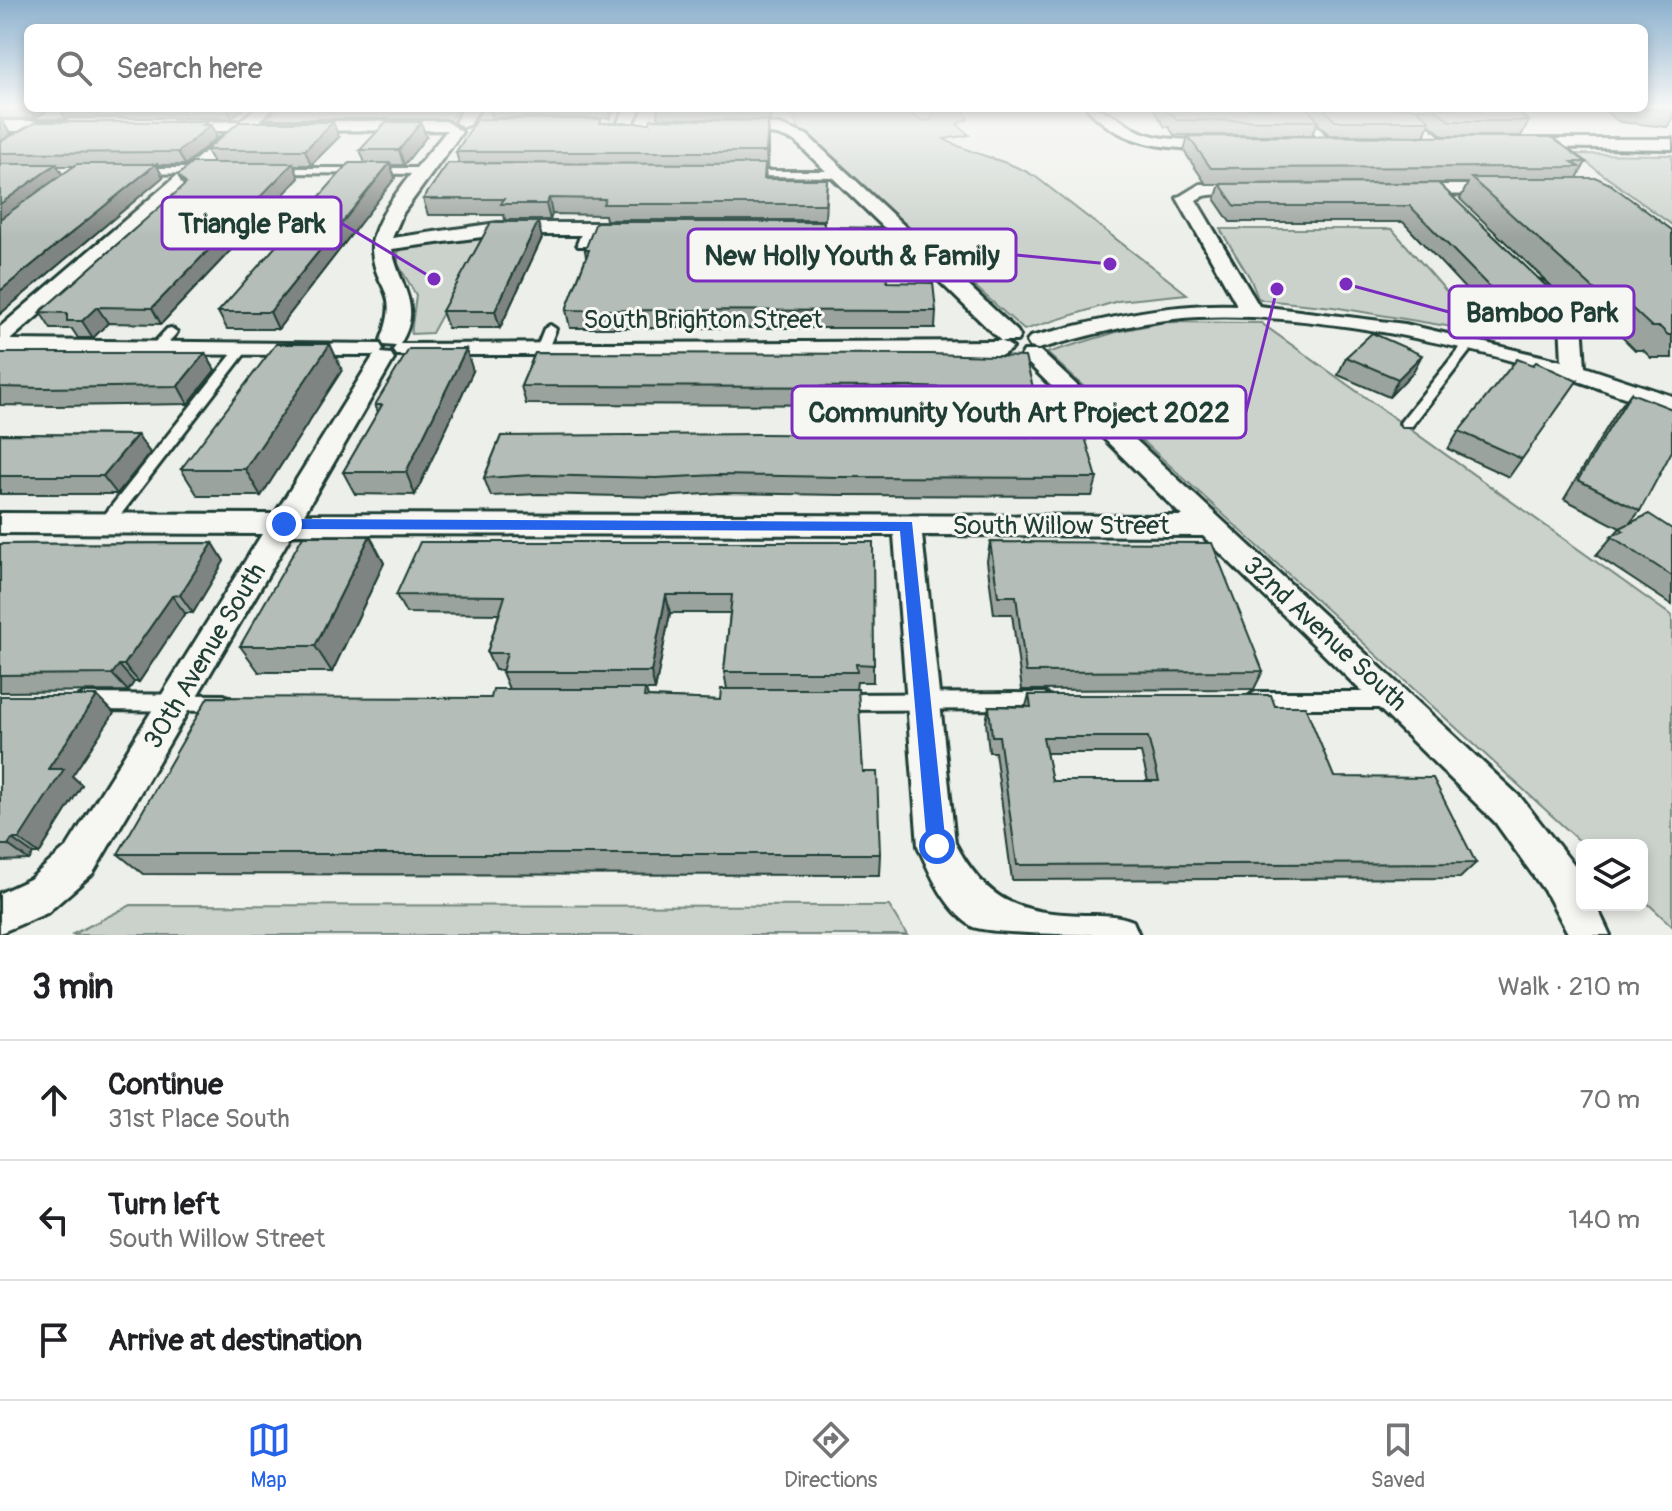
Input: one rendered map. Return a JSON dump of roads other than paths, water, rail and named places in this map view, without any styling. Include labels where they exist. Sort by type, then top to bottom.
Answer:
[{"type":"street","points":[[0,338],[202,171],[220,152]]},
{"type":"street","points":[[445,152],[387,225],[382,245],[497,229],[585,236],[649,229]]},
{"type":"street","name":"32nd Avenue South","points":[[815,152],[1508,810],[1562,882],[1590,935]]},
{"type":"street","points":[[1252,312],[1187,202],[1189,194],[1200,189],[1263,189]]},
{"type":"street","points":[[1389,190],[1512,190]]},
{"type":"street","points":[[1436,190],[1459,212]]},
{"type":"street","points":[[863,229],[894,229]]},
{"type":"street","name":"30th Avenue South","points":[[17,906],[60,880],[80,860],[388,349],[401,323],[402,301],[383,256],[382,245]]},
{"type":"street","points":[[1527,277],[1571,321],[1574,370]]},
{"type":"street","name":"South Brighton Street","points":[[0,347],[164,340],[243,348],[388,349],[546,339],[1020,346],[1147,316],[1187,312],[1252,312],[1359,322],[1470,343],[1574,370],[1672,404]]},
{"type":"street","name":"South Willow Street","points":[[0,523],[1210,526]]},
{"type":"street","points":[[907,526],[937,846],[957,890],[982,917],[999,927],[1027,935],[1119,935]]},
{"type":"lane","points":[[123,171],[202,171]]},
{"type":"lane","points":[[271,171],[430,172]]},
{"type":"lane","points":[[306,185],[318,171]]},
{"type":"lane","points":[[727,174],[838,174]]},
{"type":"lane","points":[[1407,423],[1470,343]]},
{"type":"lane","points":[[107,522],[243,348]]},
{"type":"lane","points":[[1238,700],[1395,700]]},
{"type":"lane","points":[[826,702],[1065,701]]},
{"type":"lane","points":[[59,702],[240,703]]},
{"type":"place","name":"New Holly Youth & Family","points":[[1110,264]]},
{"type":"place","name":"Triangle Park","points":[[434,279]]},
{"type":"place","name":"Bamboo Park","points":[[1346,284]]},
{"type":"place","name":"Community Youth Art Project 2022","points":[[1277,289]]}]
